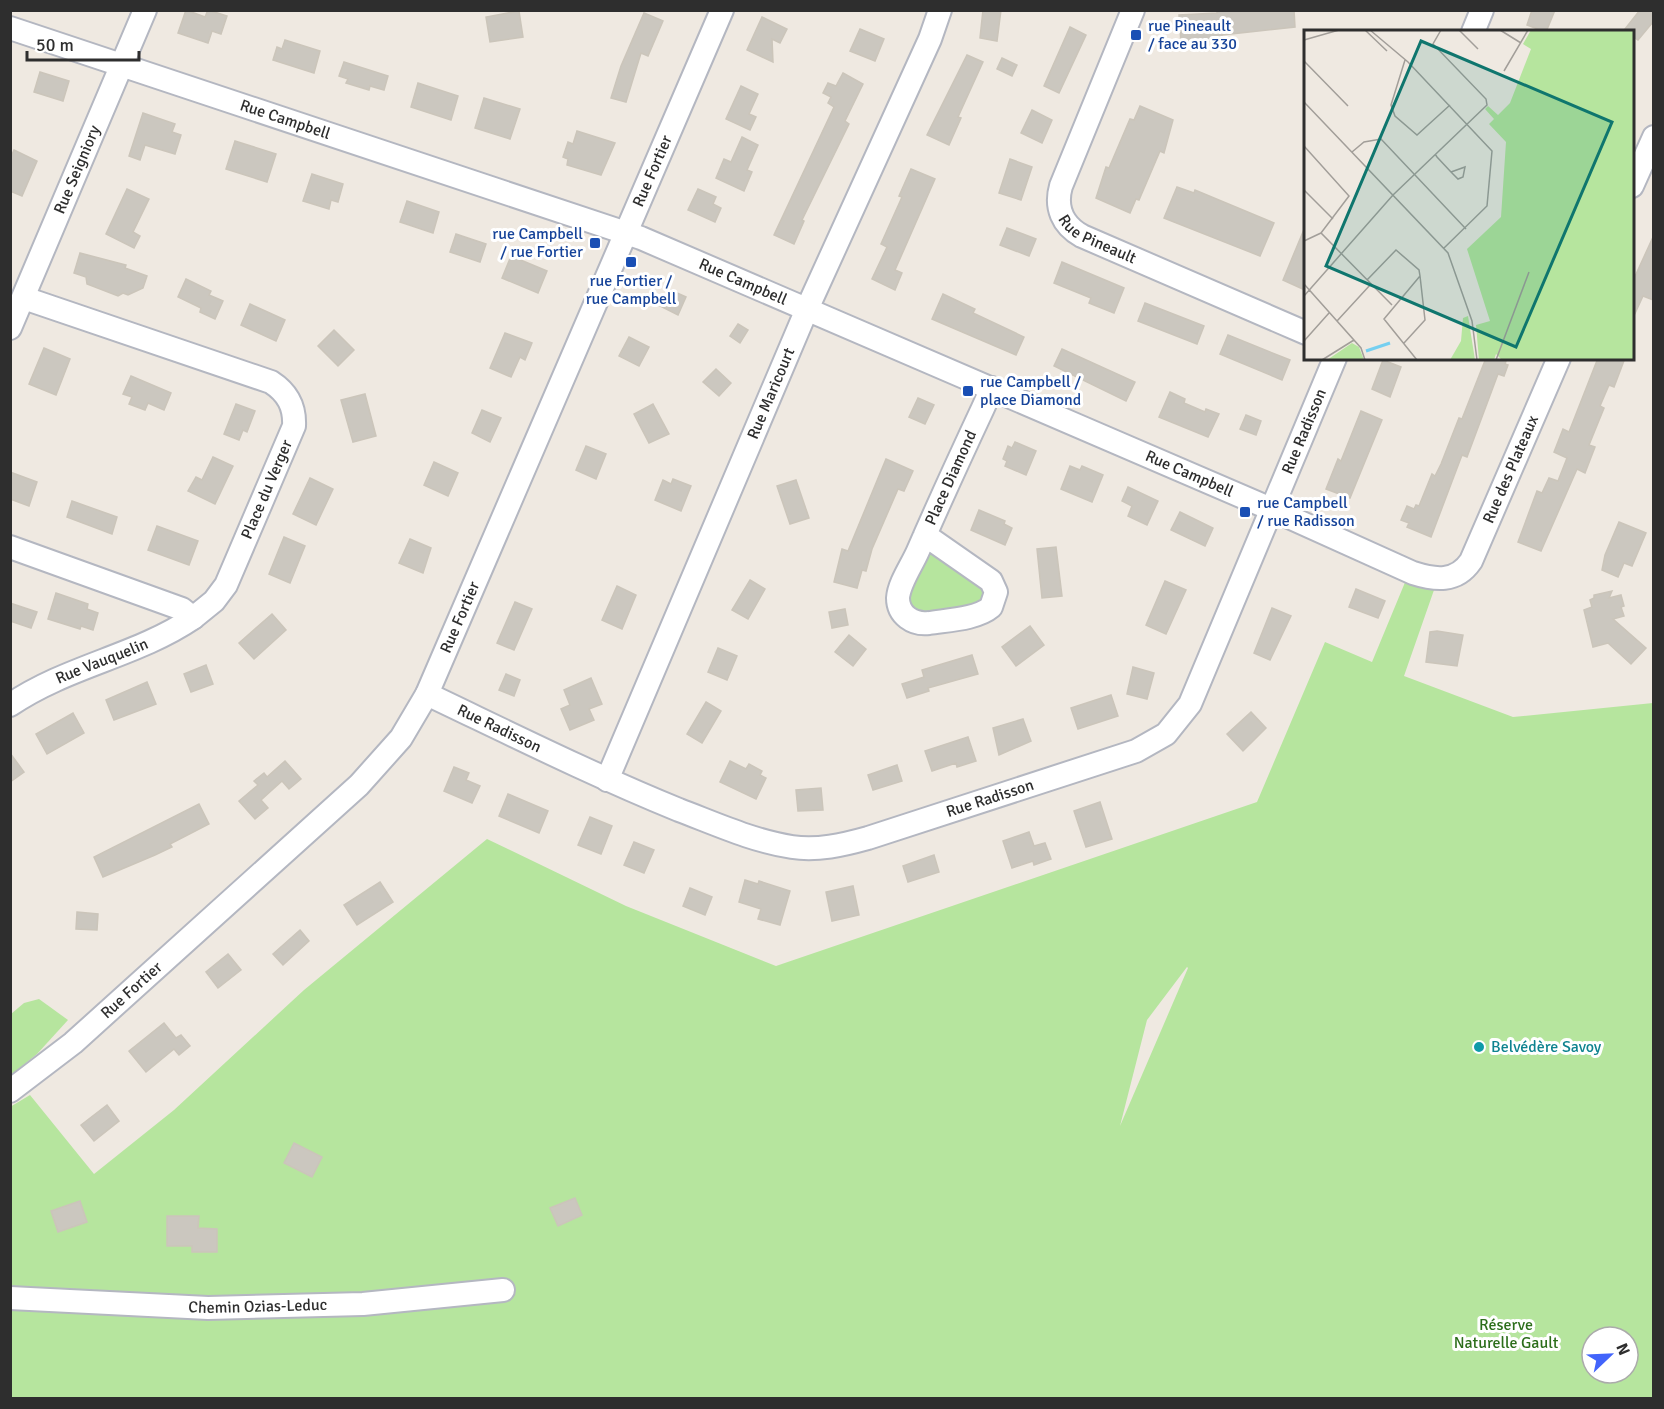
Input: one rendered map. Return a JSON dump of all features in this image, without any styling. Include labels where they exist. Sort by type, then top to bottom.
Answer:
[{"type":"street","name":"Rue Seigniory","points":[[11,327],[145,10]]},
{"type":"street","name":"Rue Fortier","points":[[10,1091],[73,1043],[359,784],[401,738],[427,694],[722,10]]},
{"type":"street","name":"Rue Maricourt","points":[[607,780],[807,309],[930,39],[940,10]]},
{"type":"street","name":"Rue Pineault","points":[[1133,10],[1061,186],[1059,203],[1064,220],[1082,236],[1304,333]]},
{"type":"street","points":[[1474,30],[1482,10]]},
{"type":"street","name":"Rue Campbell","points":[[10,28],[626,232],[992,388],[1413,573],[1438,579],[1455,576]]},
{"type":"street","points":[[1634,181],[1653,137]]},
{"type":"street","name":"Place du Verger","points":[[24,298],[266,380],[281,389],[288,398],[295,420],[291,438],[226,585],[214,601],[194,618]]},
{"type":"street","name":"Rue Radisson","points":[[427,694],[607,780],[757,839],[792,847],[823,847],[868,838],[1136,751],[1166,734],[1190,704],[1334,360]]},
{"type":"street","name":"Rue des Plateaux","points":[[1455,576],[1468,566],[1474,556],[1558,360]]},
{"type":"street","name":"Place Diamond","points":[[925,535],[991,580],[996,592],[991,608],[981,614],[923,624],[910,620],[903,614],[899,606],[899,593],[925,535],[992,388]]},
{"type":"street","points":[[10,547],[182,609],[194,618]]},
{"type":"street","name":"Rue Vauquelin","points":[[10,705],[46,683],[143,644],[194,618]]},
{"type":"street","name":"Chemin Ozias-Leduc","points":[[10,1298],[208,1308],[363,1304],[503,1290]]},
{"type":"green space","points":[[931,553],[982,588],[985,597],[979,605],[917,615],[906,598],[927,555]]},
{"type":"green space","name":"Réserve Naturelle Gault","points":[[1406,580],[1434,590],[1404,676],[1513,717],[1653,703],[1653,1398],[11,1398],[10,1107],[30,1095],[94,1174],[174,1110],[304,990],[487,839],[626,906],[776,966],[1257,802],[1325,642],[1372,662]],"holes":[[[1188,968],[1120,1126],[1147,1020]]]},
{"type":"green space","points":[[39,999],[68,1020],[37,1054],[11,1075],[11,1014],[24,1003]]},
{"type":"building","points":[[186,10],[205,17],[208,10],[227,16],[221,34],[212,31],[208,43],[178,33]]},
{"type":"building","points":[[983,10],[1001,10],[997,41],[980,38]]},
{"type":"building","points":[[1217,10],[1294,10],[1295,27],[1222,35],[1222,40],[1181,43],[1179,15],[1217,13]]},
{"type":"building","points":[[1532,10],[1555,10],[1547,30],[1527,25]]},
{"type":"building","points":[[1640,10],[1653,10],[1653,22],[1638,40],[1634,37],[1634,30],[1625,29]]},
{"type":"building","points":[[519,11],[523,37],[490,42],[486,17]]},
{"type":"building","points":[[644,13],[663,21],[648,56],[641,53],[626,102],[611,98],[621,66]]},
{"type":"building","points":[[762,17],[787,29],[780,43],[772,39],[773,62],[747,50]]},
{"type":"building","points":[[1070,27],[1086,35],[1059,93],[1044,86]]},
{"type":"building","points":[[860,29],[884,39],[875,61],[850,51]]},
{"type":"building","points":[[285,40],[320,51],[314,73],[273,60],[277,47],[282,49]]},
{"type":"building","points":[[967,55],[983,62],[958,117],[961,118],[949,145],[927,135]]},
{"type":"building","points":[[1002,58],[1017,65],[1012,76],[997,69]]},
{"type":"building","points":[[344,62],[388,76],[384,90],[370,86],[369,90],[346,83],[348,79],[339,76]]},
{"type":"building","points":[[40,72],[69,81],[63,101],[34,92]]},
{"type":"building","points":[[843,73],[863,84],[845,121],[849,124],[802,220],[804,221],[794,244],[774,235],[834,107],[828,103],[831,97],[823,93],[828,83],[836,86]]},
{"type":"building","points":[[418,83],[458,96],[451,120],[411,107]]},
{"type":"building","points":[[741,86],[758,94],[749,114],[756,117],[750,130],[726,119]]},
{"type":"building","points":[[484,98],[520,109],[510,139],[475,128]]},
{"type":"building","points":[[1140,106],[1173,120],[1164,153],[1160,151],[1139,200],[1136,199],[1130,213],[1096,198],[1106,167],[1109,168],[1130,119],[1134,120]]},
{"type":"building","points":[[1032,110],[1052,120],[1042,143],[1021,133]]},
{"type":"building","points":[[143,113],[175,124],[172,132],[181,135],[175,154],[145,145],[140,160],[129,156]]},
{"type":"building","points":[[577,131],[615,143],[601,175],[567,165],[568,159],[563,157],[568,142],[573,144]]},
{"type":"building","points":[[742,137],[758,145],[747,170],[752,172],[744,191],[716,178],[724,159],[731,162]]},
{"type":"building","points":[[235,141],[276,154],[267,182],[226,169]]},
{"type":"building","points":[[14,150],[37,161],[22,196],[10,191],[10,159]]},
{"type":"building","points":[[1010,159],[1032,167],[1021,200],[999,193]]},
{"type":"building","points":[[911,169],[935,179],[895,270],[902,273],[895,290],[872,279],[887,247],[881,244],[902,197],[899,196]]},
{"type":"building","points":[[312,174],[343,184],[338,202],[331,200],[329,209],[303,201]]},
{"type":"building","points":[[1177,187],[1194,193],[1195,190],[1274,223],[1260,256],[1164,218]]},
{"type":"building","points":[[127,189],[149,199],[133,232],[140,236],[134,248],[106,234]]},
{"type":"building","points":[[698,189],[716,197],[713,204],[721,208],[715,222],[688,210]]},
{"type":"building","points":[[407,201],[439,212],[433,233],[400,222]]},
{"type":"building","points":[[1007,228],[1036,239],[1029,256],[1000,245]]},
{"type":"building","points":[[1304,229],[1304,290],[1283,280]]},
{"type":"building","points":[[456,234],[486,244],[480,262],[450,252]]},
{"type":"building","points":[[1653,237],[1653,300],[1643,296],[1634,316],[1634,279]]},
{"type":"building","points":[[80,253],[126,265],[125,268],[147,276],[143,288],[128,295],[123,293],[118,296],[87,284],[86,277],[74,273]]},
{"type":"building","points":[[511,256],[547,271],[538,293],[502,278]]},
{"type":"building","points":[[1062,262],[1124,288],[1114,313],[1089,303],[1091,298],[1054,283]]},
{"type":"building","points":[[186,279],[211,291],[209,295],[223,301],[215,319],[200,312],[201,308],[178,297]]},
{"type":"building","points":[[668,289],[686,297],[678,315],[660,306]]},
{"type":"building","points":[[943,294],[975,309],[973,313],[1024,337],[1016,355],[932,319]]},
{"type":"building","points":[[1145,303],[1204,326],[1197,344],[1138,321]]},
{"type":"building","points":[[250,304],[285,320],[276,341],[241,325]]},
{"type":"building","points":[[738,324],[748,330],[740,343],[730,336]]},
{"type":"building","points":[[334,330],[354,350],[338,366],[318,346]]},
{"type":"building","points":[[505,333],[532,343],[525,360],[520,357],[511,377],[490,368]]},
{"type":"building","points":[[1228,335],[1290,360],[1282,380],[1220,354]]},
{"type":"building","points":[[629,337],[649,347],[639,366],[619,356]]},
{"type":"building","points":[[44,348],[70,359],[56,395],[29,384]]},
{"type":"building","points":[[1062,349],[1135,382],[1126,401],[1054,366]]},
{"type":"building","points":[[1383,360],[1401,367],[1390,397],[1372,389]]},
{"type":"building","points":[[1485,360],[1506,360],[1505,364],[1508,365],[1504,376],[1498,374],[1467,457],[1462,455],[1431,537],[1407,527],[1409,523],[1401,520],[1407,506],[1414,509],[1416,505],[1419,506],[1432,474],[1435,476],[1441,464],[1459,418],[1462,419]]},
{"type":"building","points":[[1597,360],[1624,360],[1614,387],[1609,385],[1600,406],[1604,408],[1589,445],[1595,447],[1585,473],[1577,469],[1541,551],[1518,542],[1537,491],[1542,493],[1549,478],[1558,481],[1567,458],[1554,452],[1563,429],[1569,432]]},
{"type":"building","points":[[716,369],[731,383],[719,396],[703,382]]},
{"type":"building","points":[[131,376],[171,393],[164,410],[148,403],[145,410],[129,404],[132,397],[123,394]]},
{"type":"building","points":[[1170,392],[1185,399],[1184,403],[1205,412],[1206,409],[1219,414],[1208,437],[1159,417]]},
{"type":"building","points":[[365,394],[376,436],[353,442],[341,400]]},
{"type":"building","points":[[918,398],[934,405],[925,424],[909,417]]},
{"type":"building","points":[[236,404],[255,411],[247,432],[243,430],[239,440],[224,434]]},
{"type":"building","points":[[653,404],[669,434],[649,443],[634,414]]},
{"type":"building","points":[[482,410],[501,418],[490,442],[472,433]]},
{"type":"building","points":[[1361,411],[1382,420],[1350,498],[1326,489],[1338,459],[1341,461]]},
{"type":"building","points":[[1246,415],[1261,421],[1256,435],[1240,429]]},
{"type":"building","points":[[1015,442],[1036,451],[1026,475],[1005,466],[1007,461],[1003,459],[1008,446],[1012,448]]},
{"type":"building","points":[[586,446],[606,454],[596,479],[576,470]]},
{"type":"building","points":[[213,457],[233,466],[215,504],[188,491],[196,477],[202,480]]},
{"type":"building","points":[[886,459],[913,471],[904,491],[898,489],[872,549],[866,571],[862,570],[857,588],[834,582],[842,549],[848,551]]},
{"type":"building","points":[[434,462],[458,473],[448,496],[424,485]]},
{"type":"building","points":[[1070,466],[1080,470],[1082,466],[1103,475],[1092,502],[1061,489]]},
{"type":"building","points":[[10,472],[37,482],[29,506],[10,499]]},
{"type":"building","points":[[310,478],[333,489],[316,525],[293,514]]},
{"type":"building","points":[[673,479],[691,486],[681,511],[655,500],[663,480],[671,484]]},
{"type":"building","points":[[796,480],[809,518],[790,524],[777,486]]},
{"type":"building","points":[[1128,487],[1158,501],[1147,525],[1128,516],[1132,506],[1122,501]]},
{"type":"building","points":[[72,501],[117,517],[112,534],[67,517]]},
{"type":"building","points":[[979,510],[1005,521],[1004,524],[1012,528],[1005,545],[971,530]]},
{"type":"building","points":[[1180,512],[1213,528],[1205,546],[1171,530]]},
{"type":"building","points":[[1619,522],[1646,533],[1632,566],[1624,563],[1618,577],[1602,570],[1605,555]]},
{"type":"building","points":[[157,526],[198,541],[189,565],[148,550]]},
{"type":"building","points":[[284,537],[305,546],[290,583],[269,574]]},
{"type":"building","points":[[410,539],[431,548],[423,573],[399,563]]},
{"type":"building","points":[[1056,547],[1062,596],[1042,598],[1037,549]]},
{"type":"building","points":[[750,580],[765,589],[748,619],[732,610]]},
{"type":"building","points":[[1165,581],[1186,590],[1166,634],[1146,625]]},
{"type":"building","points":[[617,586],[636,595],[622,629],[602,620]]},
{"type":"building","points":[[1356,589],[1385,601],[1378,618],[1349,607]]},
{"type":"building","points":[[1612,591],[1609,598],[1621,595],[1624,606],[1621,607],[1624,616],[1613,619],[1646,648],[1631,664],[1608,643],[1593,647],[1584,610],[1592,607],[1590,600],[1594,598],[1594,595]]},
{"type":"building","points":[[56,593],[88,604],[87,609],[98,613],[93,630],[81,626],[80,629],[48,619]]},
{"type":"building","points":[[515,602],[532,609],[514,650],[497,643]]},
{"type":"building","points":[[10,603],[37,612],[31,628],[10,621]]},
{"type":"building","points":[[1272,608],[1291,616],[1270,660],[1254,653]]},
{"type":"building","points":[[845,609],[848,625],[832,628],[829,612]]},
{"type":"building","points":[[272,614],[286,630],[254,659],[239,643]]},
{"type":"building","points":[[1030,626],[1044,645],[1016,666],[1002,647]]},
{"type":"building","points":[[1430,632],[1463,635],[1457,666],[1426,662]]},
{"type":"building","points":[[849,635],[866,649],[853,666],[835,652]]},
{"type":"building","points":[[718,648],[737,656],[727,680],[708,672]]},
{"type":"building","points":[[972,655],[978,674],[928,688],[929,691],[907,698],[902,684],[924,677],[922,670]]},
{"type":"building","points":[[206,665],[213,684],[191,692],[184,674]]},
{"type":"building","points":[[1133,667],[1154,673],[1147,699],[1127,694]]},
{"type":"building","points":[[506,674],[520,680],[514,696],[499,690]]},
{"type":"building","points":[[591,678],[602,704],[589,709],[594,720],[570,730],[561,709],[570,705],[564,690]]},
{"type":"building","points":[[147,682],[156,704],[114,720],[106,700]]},
{"type":"building","points":[[1111,695],[1118,716],[1078,729],[1071,708]]},
{"type":"building","points":[[706,702],[721,711],[702,743],[687,734]]},
{"type":"building","points":[[1251,712],[1266,728],[1243,751],[1227,734]]},
{"type":"building","points":[[73,713],[84,733],[47,754],[36,734]]},
{"type":"building","points":[[1023,719],[1031,741],[999,755],[993,728]]},
{"type":"building","points":[[968,737],[976,761],[957,767],[956,763],[932,771],[925,751]]},
{"type":"building","points":[[10,753],[24,772],[10,782]]},
{"type":"building","points":[[285,761],[301,779],[289,789],[282,781],[261,800],[268,808],[255,819],[239,801],[258,785],[254,781],[264,773],[267,777]]},
{"type":"building","points":[[730,761],[746,769],[749,764],[762,771],[760,775],[766,778],[756,799],[720,782]]},
{"type":"building","points":[[897,765],[902,781],[873,790],[868,775]]},
{"type":"building","points":[[454,767],[469,773],[466,780],[480,786],[472,803],[444,791]]},
{"type":"building","points":[[821,788],[823,810],[798,811],[796,790]]},
{"type":"building","points":[[508,794],[548,811],[539,833],[499,816]]},
{"type":"building","points":[[1100,802],[1112,839],[1086,847],[1074,811]]},
{"type":"building","points":[[199,804],[209,824],[170,844],[172,847],[103,877],[94,857]]},
{"type":"building","points":[[590,817],[612,826],[601,854],[578,845]]},
{"type":"building","points":[[1029,832],[1034,846],[1045,843],[1051,859],[1034,865],[1033,861],[1012,868],[1003,841]]},
{"type":"building","points":[[634,842],[654,850],[644,873],[624,865]]},
{"type":"building","points":[[934,855],[939,872],[908,882],[903,866]]},
{"type":"building","points":[[745,880],[758,884],[759,881],[790,891],[780,925],[758,919],[761,909],[739,902]]},
{"type":"building","points":[[380,882],[393,902],[357,925],[344,905]]},
{"type":"building","points":[[853,886],[859,915],[832,921],[826,892]]},
{"type":"building","points":[[690,888],[712,897],[705,915],[683,906]]},
{"type":"building","points":[[77,912],[98,914],[97,930],[76,929]]},
{"type":"building","points":[[300,930],[309,941],[283,965],[273,954]]},
{"type":"building","points":[[228,954],[241,970],[218,988],[206,972]]},
{"type":"building","points":[[164,1023],[176,1038],[181,1035],[190,1046],[179,1055],[174,1049],[146,1072],[129,1051]]},
{"type":"building","points":[[107,1105],[119,1121],[94,1141],[81,1125]]},
{"type":"building","points":[[294,1143],[322,1157],[312,1177],[284,1163]]},
{"type":"building","points":[[575,1198],[582,1215],[558,1226],[550,1208]]},
{"type":"building","points":[[80,1201],[87,1222],[58,1232],[51,1211]]},
{"type":"building","points":[[167,1216],[199,1216],[198,1228],[217,1229],[217,1252],[192,1252],[192,1246],[167,1246]]},
{"type":"place","name":"rue Pineault / face au 330","points":[[1136,35]]},
{"type":"place","name":"rue Campbell / rue Fortier","points":[[595,243]]},
{"type":"place","name":"rue Fortier / rue Campbell","points":[[631,262]]},
{"type":"place","name":"rue Campbell / place Diamond","points":[[968,391]]},
{"type":"place","name":"rue Campbell / rue Radisson","points":[[1245,512]]},
{"type":"place","name":"Belvédère Savoy","points":[[1479,1047]]}]
